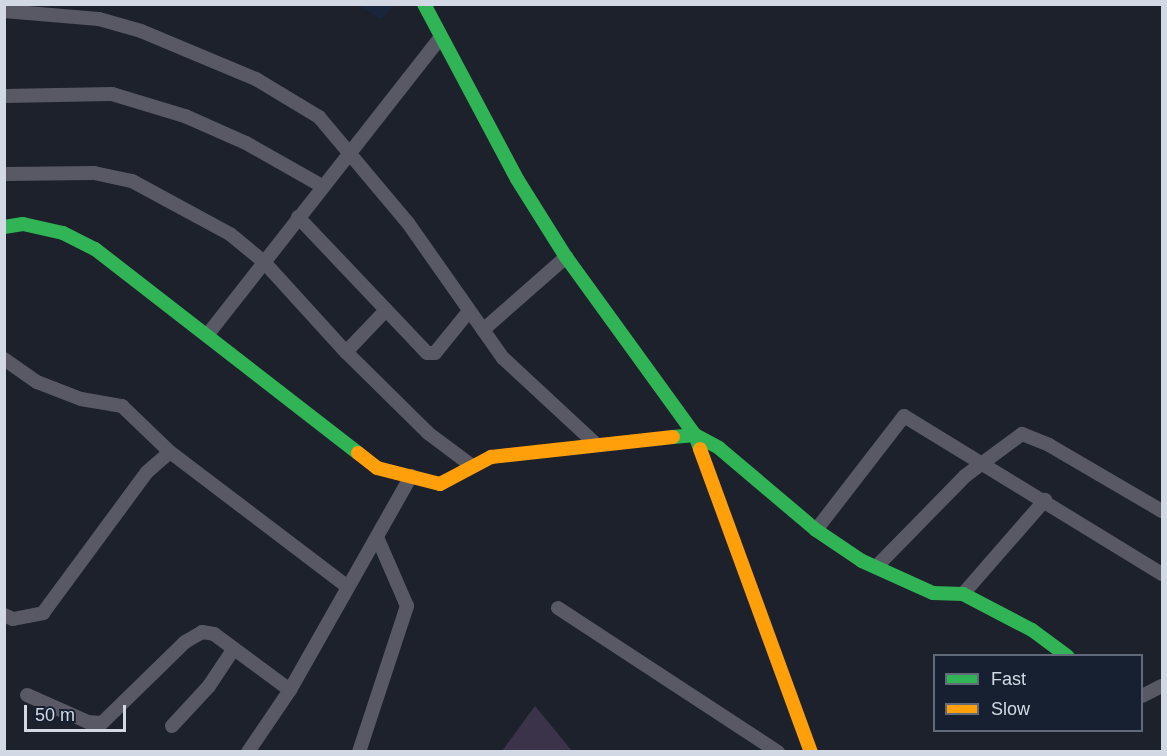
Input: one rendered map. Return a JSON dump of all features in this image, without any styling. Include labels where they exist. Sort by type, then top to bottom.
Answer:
[{"type":"street","points":[[424,4],[440,38],[517,179],[566,257],[695,435],[812,752]]},
{"type":"street","points":[[4,11],[37,9],[99,19],[141,31],[256,79],[319,117],[408,224],[503,358],[596,444]]},
{"type":"street","points":[[208,334],[440,38]]},
{"type":"street","points":[[4,96],[112,94],[185,116],[246,143],[322,186]]},
{"type":"street","points":[[4,174],[94,173],[132,181],[230,234],[264,262],[345,352],[428,433],[471,465]]},
{"type":"street","points":[[298,217],[427,353],[435,352],[470,311]]},
{"type":"street","points":[[4,227],[22,224],[63,233],[94,249],[208,334],[377,468],[440,484],[471,465],[491,457],[695,435],[719,448],[816,530],[876,567],[933,593],[963,594],[1032,630],[1064,654]]},
{"type":"street","points":[[483,330],[566,257]]},
{"type":"street","points":[[345,352],[386,310]]},
{"type":"street","points":[[4,359],[37,382],[81,399],[122,406],[170,452],[348,587]]},
{"type":"street","points":[[816,530],[904,416],[981,464],[1045,500],[1162,574]]},
{"type":"street","points":[[876,567],[964,476],[1022,435],[1049,445],[1162,511]]},
{"type":"street","points":[[4,615],[13,619],[43,613],[147,472],[170,452]]},
{"type":"street","points":[[248,752],[290,690],[411,476]]},
{"type":"street","points":[[963,594],[1045,500]]},
{"type":"street","points":[[359,752],[407,606],[377,537]]},
{"type":"street","points":[[558,608],[778,752]]},
{"type":"street","points":[[27,695],[88,722],[102,723],[195,634],[214,634],[233,651],[290,690]]},
{"type":"street","points":[[172,726],[209,686],[233,651]]},
{"type":"street","points":[[1143,696],[1162,686]]},
{"type":"shaded area","points":[[358,5],[395,5],[381,19]]},
{"type":"shaded area","points":[[535,706],[572,751],[502,751]]},
{"type":"traffic: fast","points":[[424,4],[517,179],[566,257],[695,435],[700,449]]},
{"type":"traffic: fast","points":[[4,227],[23,224],[63,233],[95,249],[358,453]]},
{"type":"traffic: fast","points":[[673,437],[695,435],[719,448],[816,530],[862,561],[933,593],[963,594],[1032,630],[1064,654]]},
{"type":"traffic: slow","points":[[358,453],[377,468],[440,484],[491,457],[673,437]]},
{"type":"traffic: slow","points":[[700,449],[811,752]]}]
